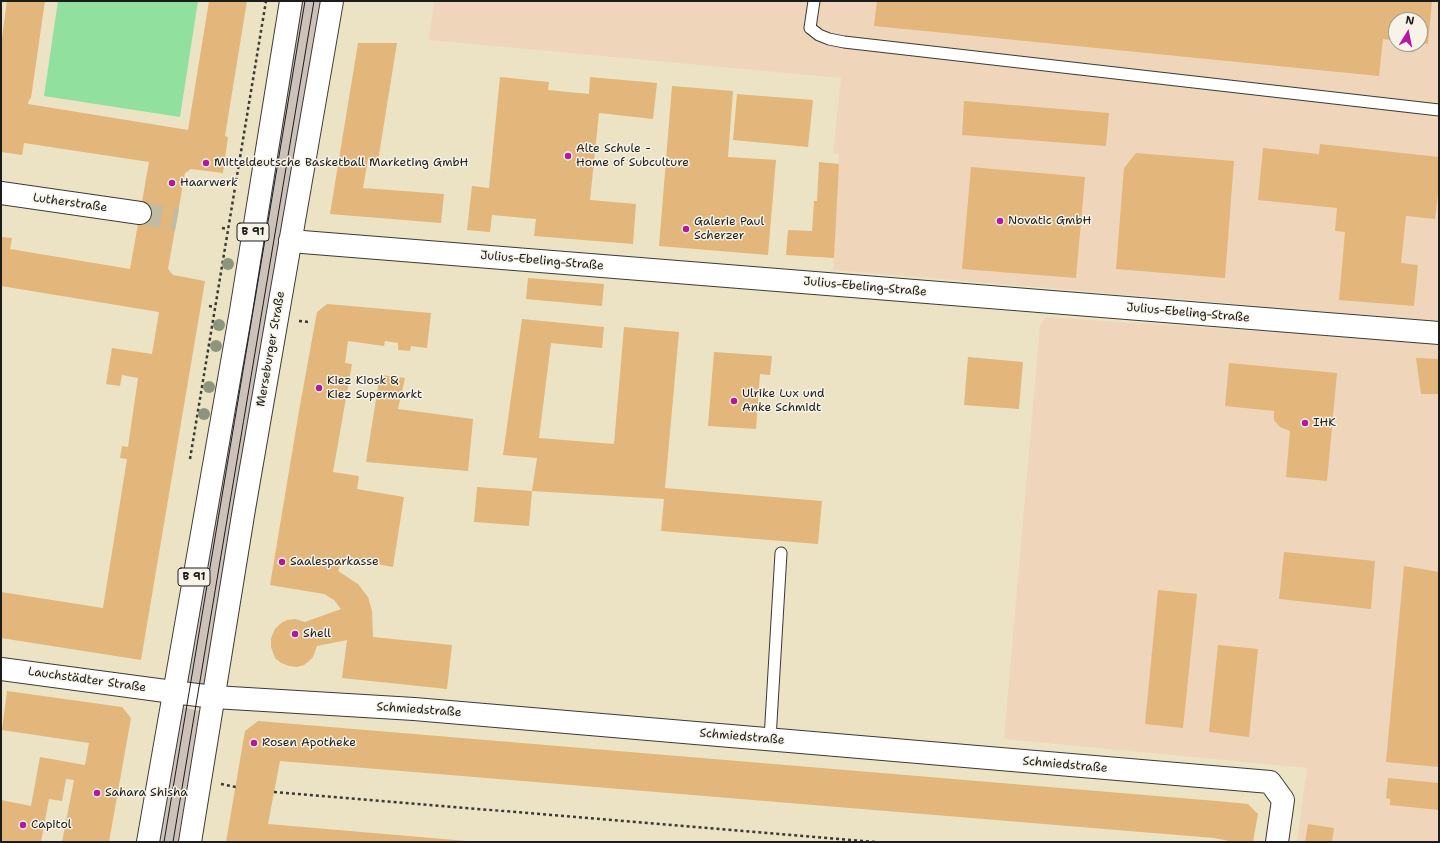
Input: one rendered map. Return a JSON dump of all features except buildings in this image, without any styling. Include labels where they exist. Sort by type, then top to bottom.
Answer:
[{"type":"street","name":"B 91","points":[[148,842],[240,311],[291,1]]},
{"type":"street","name":"Merseburger Straße","points":[[190,842],[244,509],[332,1]]},
{"type":"street","name":"Lutherstraße","points":[[1,193],[140,213]]},
{"type":"street","name":"Julius-Ebeling-Straße","points":[[290,241],[1439,333]]},
{"type":"street","name":"Lauchstädter Straße","points":[[1,669],[173,692]]},
{"type":"street","points":[[173,692],[214,696]]},
{"type":"street","name":"Schmiedstraße","points":[[214,696],[414,709],[1270,782],[1283,800],[1277,842]]},
{"type":"lane","points":[[814,1],[810,28],[819,35],[844,42],[1439,110]]},
{"type":"lane","points":[[770,739],[781,553]]},
{"type":"path","points":[[189,463],[266,1]]},
{"type":"path","points":[[222,228],[228,229]]},
{"type":"path","points":[[209,306],[215,307]]},
{"type":"path","points":[[300,321],[309,322]]},
{"type":"path","points":[[274,792],[876,842]]},
{"type":"shaded area","points":[[300,1],[321,1],[204,690],[184,686]]},
{"type":"shaded area","points":[[434,1],[1439,1],[1439,321],[833,270],[839,154],[833,153],[841,78],[429,40]]},
{"type":"shaded area","points":[[1046,317],[1439,343],[1439,842],[1297,842],[1307,768],[1004,739],[1040,325]]},
{"type":"shaded area","points":[[180,706],[199,711],[178,842],[158,842]]},
{"type":"green space","points":[[58,1],[198,1],[180,117],[44,96]]},
{"type":"tunnel","points":[[140,213],[177,220]]},
{"type":"tram line","points":[[164,842],[305,1]]},
{"type":"tram line","points":[[173,842],[314,1]]},
{"type":"place","name":"Alte Schule - Home of Subculture","points":[[568,156]]},
{"type":"place","name":"Mitteldeutsche Basketball Marketing GmbH","points":[[206,163]]},
{"type":"place","name":"Haarwerk","points":[[172,183]]},
{"type":"place","name":"Novatic GmbH","points":[[1000,221]]},
{"type":"place","name":"Galerie Paul Scherzer","points":[[686,229]]},
{"type":"place","name":"Kiez Kiosk & Kiez Supermarkt","points":[[319,388]]},
{"type":"place","name":"Ulrike Lux und Anke Schmidt","points":[[734,401]]},
{"type":"place","name":"IHK","points":[[1305,423]]},
{"type":"place","name":"Saalesparkasse","points":[[282,562]]},
{"type":"place","name":"Shell","points":[[295,634]]},
{"type":"place","name":"Rosen Apotheke","points":[[254,743]]},
{"type":"place","name":"Sahara Shisha","points":[[97,793]]},
{"type":"place","name":"Capitol","points":[[23,825]]}]
